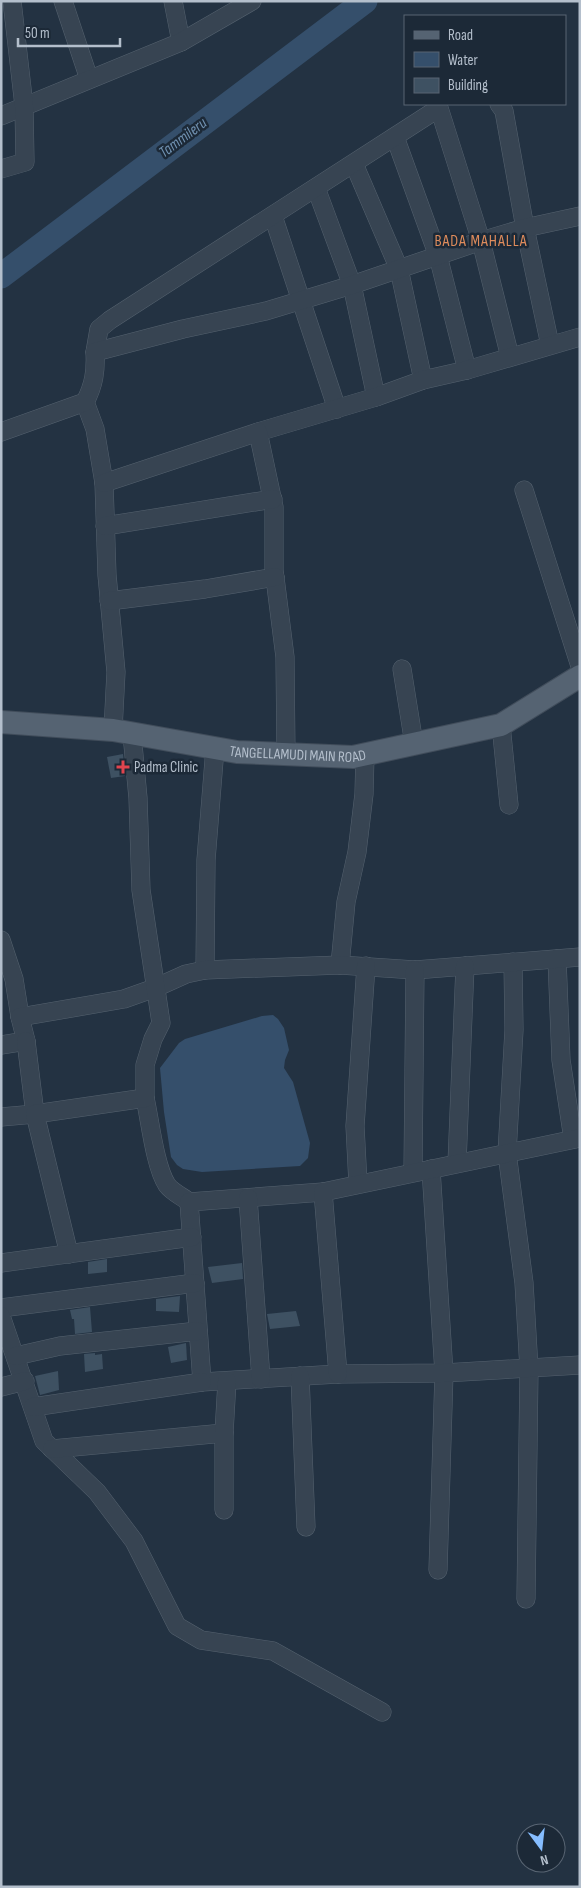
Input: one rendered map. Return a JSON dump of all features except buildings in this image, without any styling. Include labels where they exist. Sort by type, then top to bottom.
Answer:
[{"type":"main road","name":"TANGELLAMUDI MAIN ROAD","points":[[1,722],[122,732],[237,752],[354,757],[501,725],[580,676]]},
{"type":"street","points":[[1,169],[25,162],[24,106],[12,1]]},
{"type":"street","points":[[63,1],[89,79]]},
{"type":"street","points":[[173,1],[181,42]]},
{"type":"street","points":[[1,116],[181,42],[252,1]]},
{"type":"street","points":[[500,105],[504,111],[550,345]]},
{"type":"street","points":[[1,432],[85,402],[91,391],[96,370],[95,352],[99,329],[110,320],[395,137],[447,106],[510,357]]},
{"type":"street","points":[[395,137],[438,256],[467,370]]},
{"type":"street","points":[[354,164],[399,269],[422,380]]},
{"type":"street","points":[[316,188],[352,285],[376,397]]},
{"type":"street","points":[[273,216],[337,409]]},
{"type":"street","points":[[95,352],[183,329],[266,311],[526,228],[580,216]]},
{"type":"street","points":[[104,483],[258,432],[376,397],[422,380],[467,370],[580,336]]},
{"type":"street","points":[[85,402],[95,430],[104,483],[109,601],[122,732],[138,798],[141,890],[162,1023],[153,1039],[145,1065],[145,1098],[158,1160],[168,1186],[189,1202],[322,1192],[576,1138],[561,1060],[556,959]]},
{"type":"street","points":[[258,432],[274,507],[275,577],[285,657],[286,754]]},
{"type":"street","points":[[524,490],[580,666]]},
{"type":"street","points":[[105,526],[273,499]]},
{"type":"street","points":[[109,601],[205,589],[275,577]]},
{"type":"street","points":[[402,669],[414,744]]},
{"type":"street","points":[[501,725],[509,805]]},
{"type":"street","points":[[205,970],[206,860],[214,748]]},
{"type":"street","points":[[340,965],[346,902],[358,852],[364,794],[365,754]]},
{"type":"street","points":[[1,940],[14,979],[26,1041],[35,1114],[69,1254]]},
{"type":"street","points":[[20,1016],[124,999],[186,974],[205,970],[340,965],[415,970],[580,957]]},
{"type":"street","points":[[513,962],[514,1030],[507,1153],[524,1283],[529,1369],[526,1599]]},
{"type":"street","points":[[358,1184],[355,1126],[366,966]]},
{"type":"street","points":[[457,1163],[465,966]]},
{"type":"street","points":[[412,1172],[415,970]]},
{"type":"street","points":[[1,1045],[26,1041]]},
{"type":"street","points":[[1,1117],[145,1098]]},
{"type":"street","points":[[431,1168],[444,1373],[438,1570]]},
{"type":"street","points":[[322,1192],[338,1374]]},
{"type":"street","points":[[248,1198],[261,1378]]},
{"type":"street","points":[[189,1202],[202,1382]]},
{"type":"street","points":[[1,1263],[192,1237]]},
{"type":"street","points":[[1,1308],[195,1283]]},
{"type":"street","points":[[1,1316],[25,1381],[44,1441],[97,1492],[134,1541],[177,1626],[201,1640],[273,1651],[382,1712]]},
{"type":"street","points":[[16,1356],[60,1346],[198,1331]]},
{"type":"street","points":[[33,1407],[202,1382],[338,1374],[444,1373],[580,1365]]},
{"type":"street","points":[[300,1376],[306,1527]]},
{"type":"street","points":[[1,1387],[25,1381]]},
{"type":"street","points":[[224,1510],[224,1433],[227,1381]]},
{"type":"street","points":[[52,1449],[224,1433]]},
{"type":"water","points":[[273,1015],[284,1028],[289,1050],[284,1068],[293,1082],[310,1143],[308,1158],[300,1166],[202,1172],[183,1169],[171,1157],[160,1068],[179,1043],[185,1039],[262,1016]]},
{"type":"waterway","name":"Tammileru","points":[[1,276],[365,1]]},
{"type":"place","name":"Padma Clinic","points":[[123,767]]},
{"type":"district","name":"BADA MAHALLA","points":[[481,241]]}]
